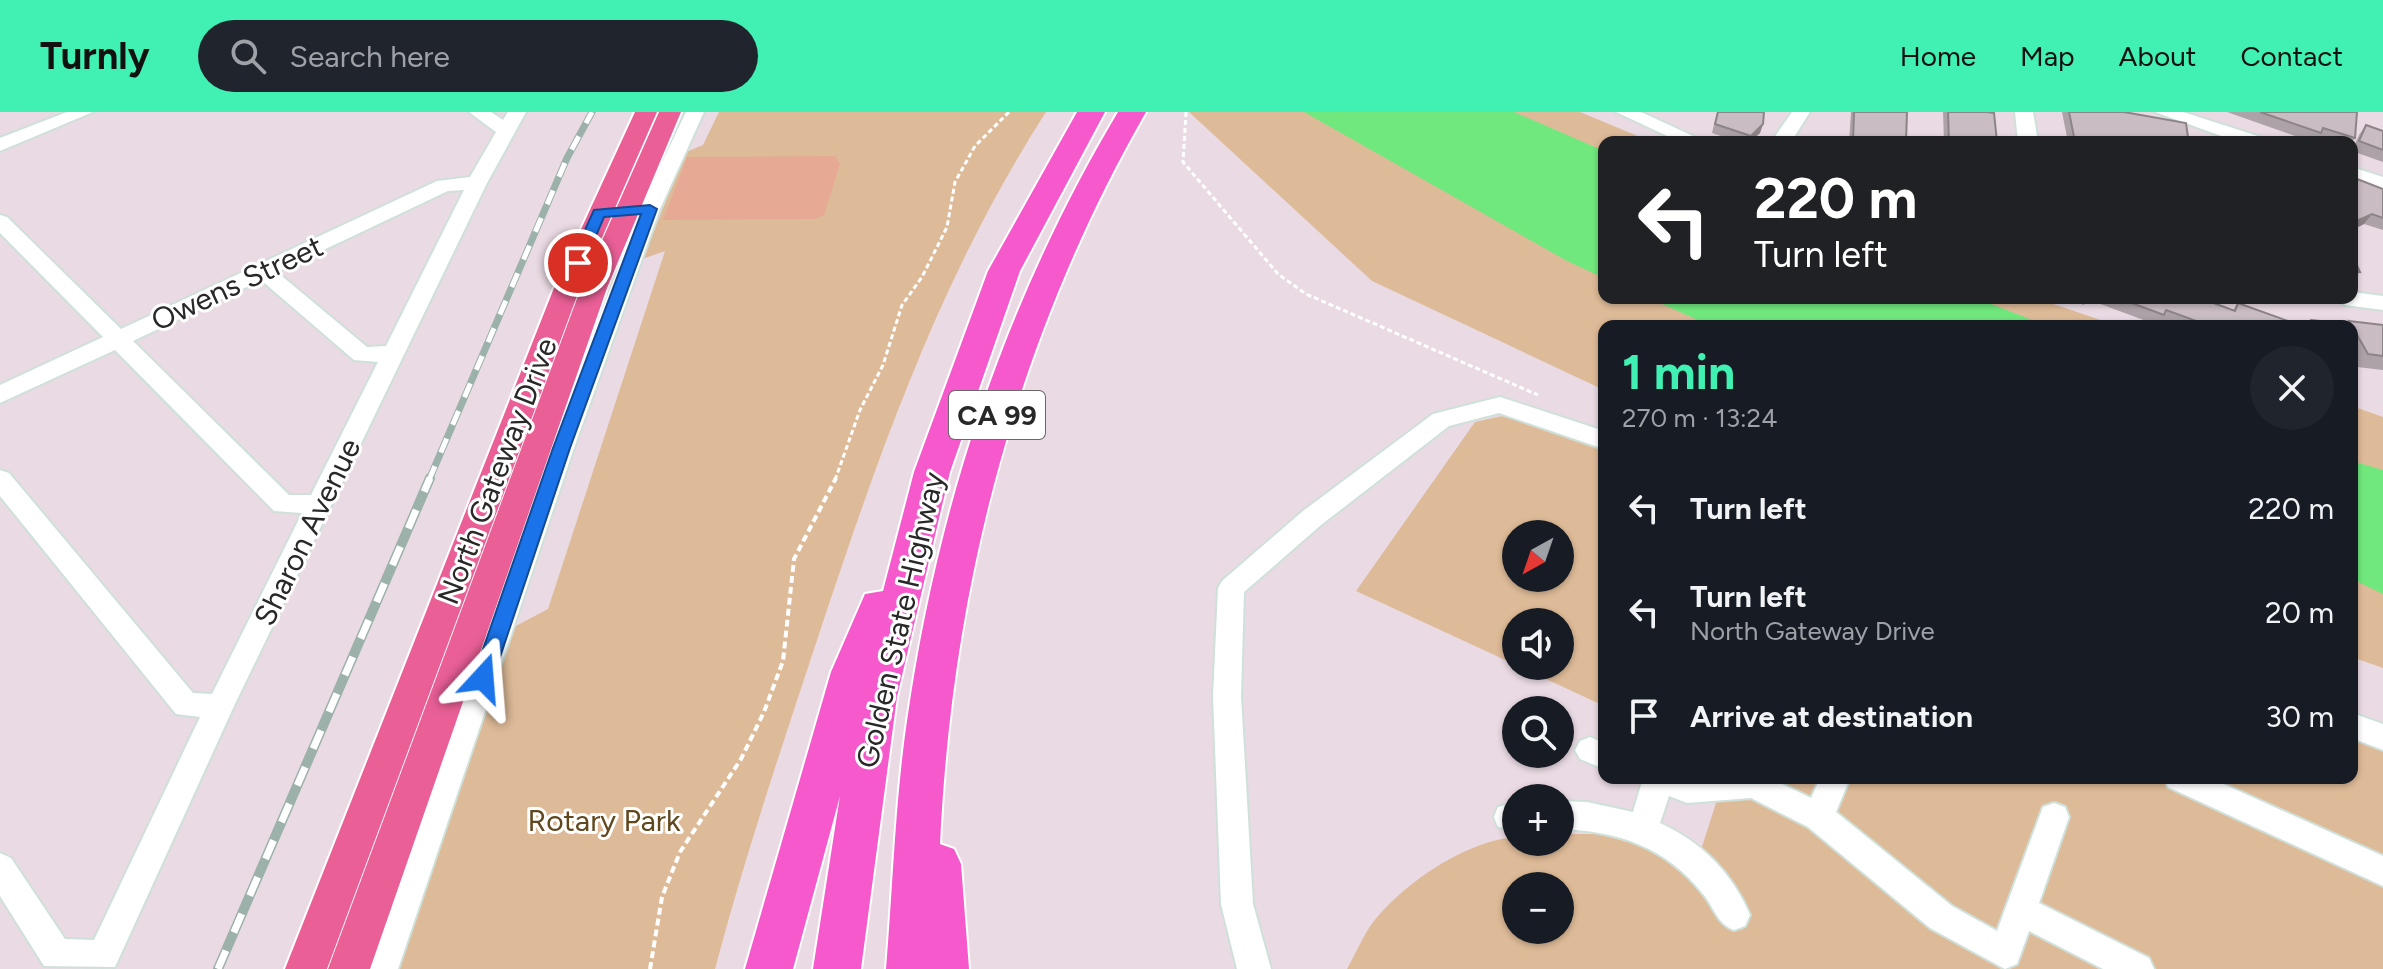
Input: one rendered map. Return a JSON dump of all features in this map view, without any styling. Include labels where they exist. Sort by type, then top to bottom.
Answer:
[{"type":"highway","name":"Golden State Highway","points":[[837,969],[876,697],[932,472],[1004,271],[1055,172],[1091,112]]},
{"type":"highway","name":"Golden State Highway","points":[[910,969],[927,724],[945,606],[957,556],[1035,301],[1064,235],[1128,118]]},
{"type":"highway","points":[[769,969],[852,672],[932,472]]},
{"type":"highway","points":[[927,724],[945,969]]},
{"type":"main road","name":"North Gateway Drive","points":[[349,969],[513,552],[625,211],[646,112]]},
{"type":"main road","name":"North Gateway Drive","points":[[306,969],[464,554],[670,112]]},
{"type":"street","points":[[0,145],[84,112]]},
{"type":"street","points":[[478,112],[511,121]]},
{"type":"street","points":[[625,211],[695,112]]},
{"type":"street","points":[[1625,112],[1683,136]]},
{"type":"street","points":[[1676,133],[1681,112]]},
{"type":"street","points":[[1785,136],[1801,112]]},
{"type":"street","points":[[2024,112],[2027,136]]},
{"type":"street","points":[[2164,112],[2238,136]]},
{"type":"street","name":"Sharon Avenue","points":[[98,965],[220,706],[322,504],[477,183],[511,121]]},
{"type":"street","points":[[2358,175],[2383,183]]},
{"type":"street","name":"Owens Street","points":[[0,395],[444,185],[477,183]]},
{"type":"street","points":[[0,221],[283,504],[322,504]]},
{"type":"street","points":[[263,271],[362,355],[394,353]]},
{"type":"street","points":[[2358,300],[2383,303]]},
{"type":"street","points":[[1254,969],[1237,904],[1227,696],[1231,588],[1312,518],[1441,420],[1500,405],[1598,438]]},
{"type":"street","points":[[0,479],[186,705],[220,706]]},
{"type":"street","points":[[381,969],[513,552],[464,554]]},
{"type":"street","points":[[2358,727],[2383,737]]},
{"type":"street","points":[[1643,827],[1657,784]]},
{"type":"street","points":[[1673,784],[1687,790],[1754,785],[1819,817],[1941,917],[2005,953],[2054,817]]},
{"type":"street","points":[[1819,817],[1833,784]]},
{"type":"street","points":[[2192,784],[2383,871]]},
{"type":"street","points":[[1574,815],[1643,827],[1680,848],[1724,894],[1734,915]]},
{"type":"street","points":[[0,868],[56,955],[98,965]]},
{"type":"street","points":[[2021,910],[2137,969]]},
{"type":"path","points":[[650,969],[662,897],[680,852],[741,759],[783,661],[794,559],[840,469],[860,410],[883,365],[902,305],[922,277],[947,227],[955,182],[975,146],[1009,112]]},
{"type":"path","points":[[1186,112],[1183,162],[1278,274],[1306,294],[1545,398]]},
{"type":"green space","name":"Rotary Park","points":[[719,112],[1046,112],[976,234],[918,360],[893,424],[780,751],[715,969],[399,969],[512,628],[548,609],[665,251],[642,259],[686,152],[703,145]]},
{"type":"green space","points":[[1189,112],[1580,112],[1638,136],[1598,136],[1598,304],[2054,304],[2100,320],[1598,320],[1598,387],[1372,281]]},
{"type":"green space","points":[[2358,408],[2383,417],[2383,668],[2358,659]]},
{"type":"green space","points":[[1502,416],[1535,422],[1598,447],[1598,703],[1548,680],[1574,680],[1574,608],[1502,608],[1502,659],[1356,591],[1475,422]]},
{"type":"green space","points":[[2358,740],[2383,749],[2383,969],[1347,969],[1371,925],[1417,880],[1456,856],[1496,840],[1502,839],[1502,856],[1574,856],[1574,834],[1597,834],[1636,844],[1675,860],[1700,853],[1716,803],[1707,784],[2358,784]]},
{"type":"shaded area","points":[[1304,112],[1514,112],[1598,148],[1598,275],[1567,261]]},
{"type":"shaded area","points":[[835,156],[840,164],[824,215],[815,219],[663,220],[687,157]]},
{"type":"shaded area","points":[[1662,304],[1991,304],[2032,320],[1698,320]]},
{"type":"shaded area","points":[[2358,463],[2383,470],[2383,594],[2358,582]]},
{"type":"building","points":[[1718,112],[1764,112],[1763,124],[1751,136],[1715,124]]},
{"type":"building","points":[[1854,112],[1907,112],[1906,136],[1853,136]]},
{"type":"building","points":[[1948,112],[1994,113],[1996,136],[1949,136]]},
{"type":"building","points":[[2069,112],[2124,112],[2186,123],[2188,136],[2074,136]]},
{"type":"building","points":[[2260,112],[2357,112],[2355,136],[2323,128],[2321,133]]},
{"type":"building","points":[[2366,125],[2383,131],[2383,150],[2359,141]]},
{"type":"building","points":[[2358,179],[2383,189],[2383,218],[2372,214],[2358,220]]},
{"type":"building","points":[[2134,304],[2216,304],[2235,311],[2238,304],[2241,304],[2285,320],[2194,320],[2166,310],[2164,315]]},
{"type":"building","points":[[2358,322],[2383,325],[2383,356],[2368,354],[2358,337]]},
{"type":"railway","points":[[429,480],[567,158],[592,112]]},
{"type":"railway","points":[[218,969],[430,478]]},
{"type":"route","points":[[483,678],[562,448],[650,209],[599,213],[578,263]]}]
